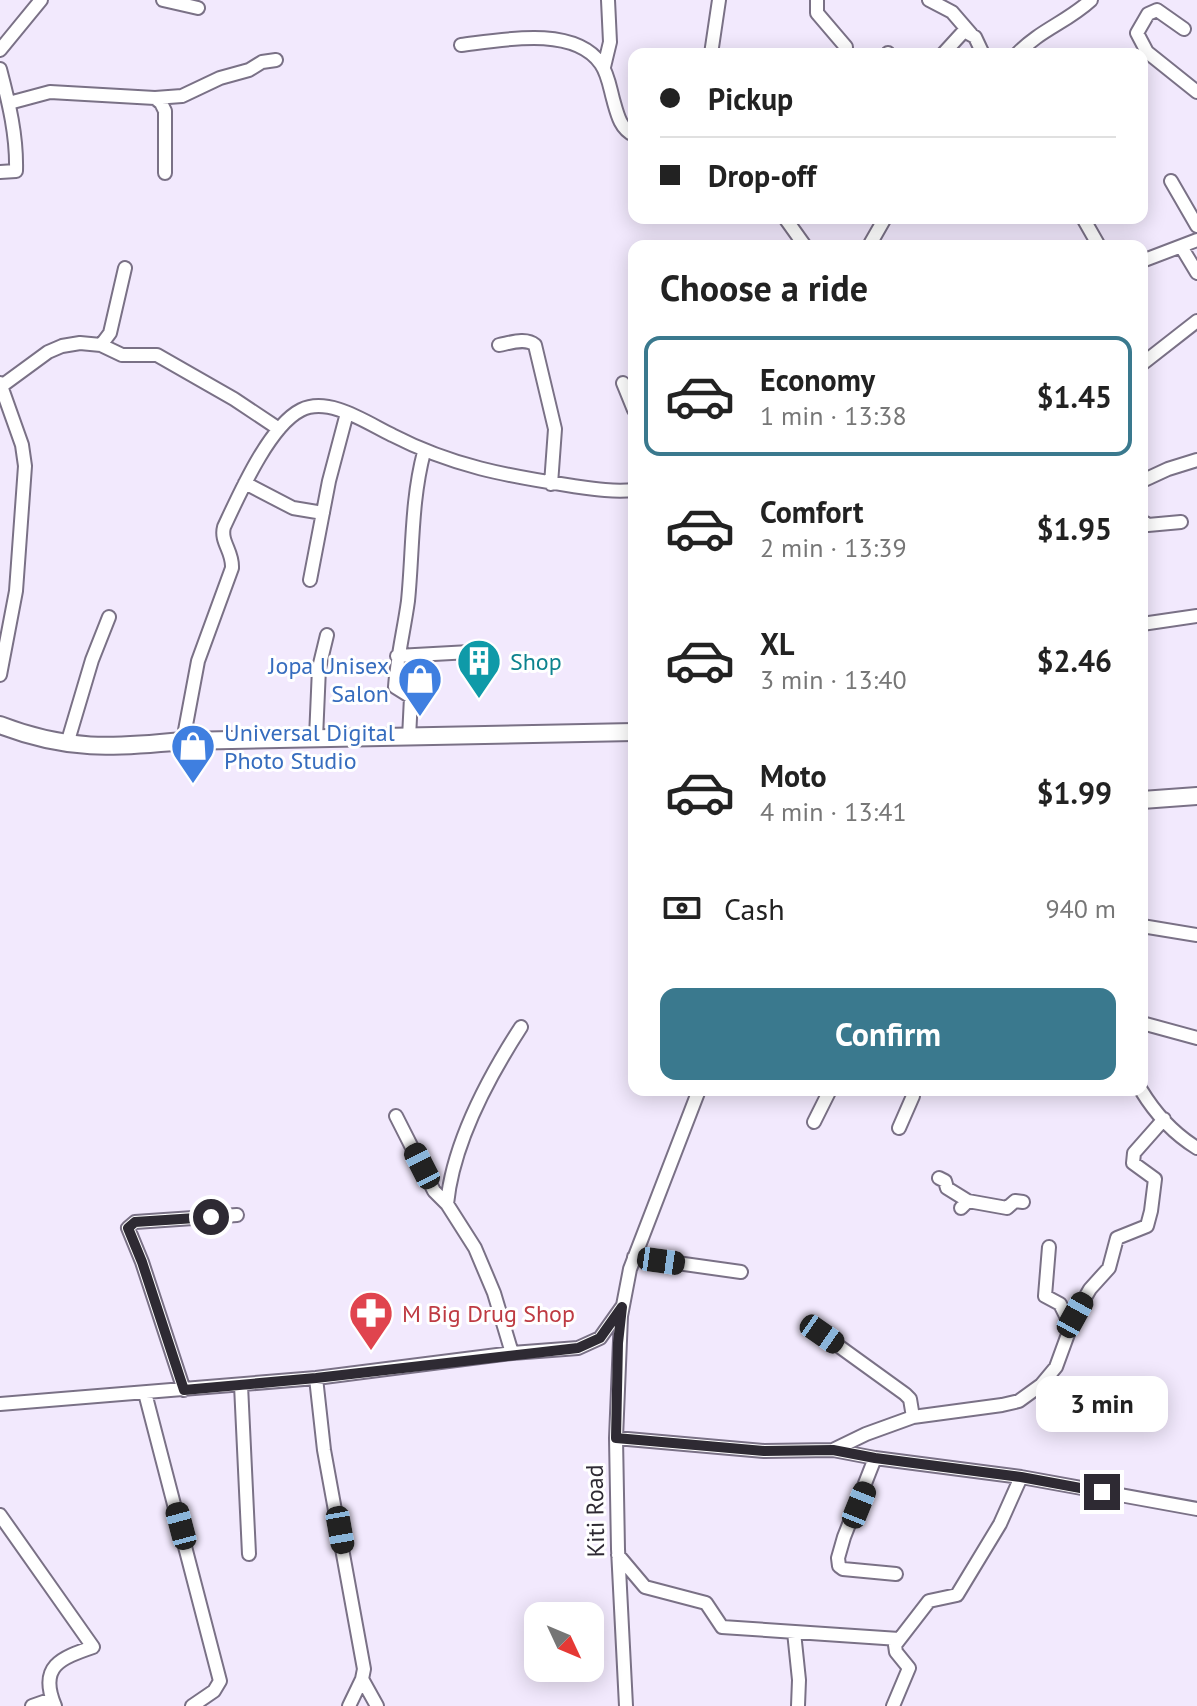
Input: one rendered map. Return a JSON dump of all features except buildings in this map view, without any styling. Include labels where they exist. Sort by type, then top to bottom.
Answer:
[{"type":"main road","points":[[0,725],[67,744],[116,748],[183,741],[628,732]]},
{"type":"main road","points":[[1148,800],[1197,796]]},
{"type":"street","points":[[0,50],[41,0]]},
{"type":"street","points":[[163,0],[198,8]]},
{"type":"street","points":[[604,67],[610,42],[608,0]]},
{"type":"street","points":[[712,48],[719,0]]},
{"type":"street","points":[[817,0],[817,13],[846,47]]},
{"type":"street","points":[[929,0],[952,12],[979,48]]},
{"type":"street","points":[[1024,48],[1047,28],[1071,17],[1091,0]]},
{"type":"street","points":[[1145,48],[1137,33],[1148,14],[1157,10],[1184,29]]},
{"type":"street","points":[[948,48],[964,31],[971,34]]},
{"type":"street","points":[[461,45],[516,38],[553,39],[578,46],[593,54],[604,67],[619,120],[628,132]]},
{"type":"street","points":[[1148,53],[1197,92]]},
{"type":"street","points":[[9,103],[50,92],[155,98],[182,96],[220,78],[276,60]]},
{"type":"street","points":[[0,69],[14,126],[16,171],[0,172]]},
{"type":"street","points":[[155,98],[165,111],[165,173]]},
{"type":"street","points":[[1171,181],[1197,226]]},
{"type":"street","points":[[1148,259],[1197,240]]},
{"type":"street","points":[[1182,248],[1197,273]]},
{"type":"street","points":[[101,345],[110,333],[125,268]]},
{"type":"street","points":[[1148,359],[1197,321]]},
{"type":"street","points":[[499,345],[522,341],[535,345],[555,429],[551,484]]},
{"type":"street","points":[[0,675],[16,591],[25,466],[22,445],[1,384],[62,346],[80,343],[101,345],[122,355],[157,355],[279,429]]},
{"type":"street","points":[[623,383],[628,395]]},
{"type":"street","points":[[183,741],[198,661],[232,568],[233,557],[223,533],[245,483],[288,419],[313,406],[325,406],[347,413],[424,452],[473,468],[598,491],[628,490]]},
{"type":"street","points":[[310,580],[347,413]]},
{"type":"street","points":[[409,738],[413,706],[411,697],[395,687],[397,656],[407,604],[416,495],[424,452]]},
{"type":"street","points":[[1148,478],[1197,460]]},
{"type":"street","points":[[245,483],[293,508],[323,513]]},
{"type":"street","points":[[1148,525],[1181,522]]},
{"type":"street","points":[[1148,623],[1197,616]]},
{"type":"street","points":[[67,744],[92,660],[109,617]]},
{"type":"street","points":[[316,738],[319,668],[327,635]]},
{"type":"street","points":[[397,656],[470,652]]},
{"type":"street","points":[[1148,927],[1197,935]]},
{"type":"street","points":[[1148,1025],[1197,1038]]},
{"type":"street","points":[[447,1204],[450,1174],[481,1097],[521,1027]]},
{"type":"street","name":"Kiti Road","points":[[626,1706],[616,1438],[622,1307],[634,1257],[697,1096]]},
{"type":"street","points":[[814,1122],[827,1096]]},
{"type":"street","points":[[899,1128],[913,1096]]},
{"type":"street","points":[[1145,1096],[1176,1133],[1197,1148]]},
{"type":"street","points":[[396,1116],[434,1191],[447,1204],[475,1248],[494,1293],[512,1353]]},
{"type":"street","points":[[833,1450],[913,1417],[1002,1405],[1028,1396],[1041,1385],[1056,1367],[1071,1326],[1090,1289],[1109,1268],[1117,1238],[1147,1226],[1155,1179],[1132,1159],[1164,1119]]},
{"type":"street","points":[[939,1178],[965,1204],[1007,1208],[1015,1201],[1023,1202]]},
{"type":"street","points":[[184,1390],[128,1228],[135,1222],[237,1215]]},
{"type":"street","points":[[1049,1247],[1045,1296],[1060,1304],[1071,1326]]},
{"type":"street","points":[[634,1257],[741,1272]]},
{"type":"street","points":[[0,1404],[316,1378],[589,1345],[600,1338],[622,1307]]},
{"type":"street","points":[[822,1334],[905,1394],[910,1399],[913,1417]]},
{"type":"street","points":[[316,1378],[324,1450],[364,1669],[349,1706]]},
{"type":"street","points":[[241,1385],[249,1554]]},
{"type":"street","points":[[145,1393],[220,1681],[214,1691],[192,1706]]},
{"type":"street","points":[[616,1438],[764,1451],[833,1450],[1021,1477],[1197,1509]]},
{"type":"street","points":[[875,1458],[844,1537],[839,1566],[843,1569],[896,1574]]},
{"type":"street","points":[[893,1706],[909,1668],[895,1650],[899,1639],[929,1601],[957,1595],[1000,1524],[1021,1477]]},
{"type":"street","points":[[0,1515],[93,1647],[68,1656],[50,1671],[51,1704],[32,1706]]},
{"type":"street","points":[[618,1555],[645,1587],[706,1603],[722,1627],[899,1639]]},
{"type":"street","points":[[794,1632],[799,1680],[798,1706]]},
{"type":"street","points":[[362,1679],[377,1706]]},
{"type":"place","name":"Shop","points":[[479,700]]},
{"type":"place","name":"Jopa Unisex Salon","points":[[420,718]]},
{"type":"place","name":"Universal Digital Photo Studio","points":[[193,785]]},
{"type":"place","name":"M Big Drug Shop","points":[[371,1352]]},
{"type":"route","points":[[211,1217],[135,1222],[128,1228],[184,1390],[578,1348],[596,1342],[622,1307],[616,1438],[764,1451],[833,1450],[1102,1492]]}]
